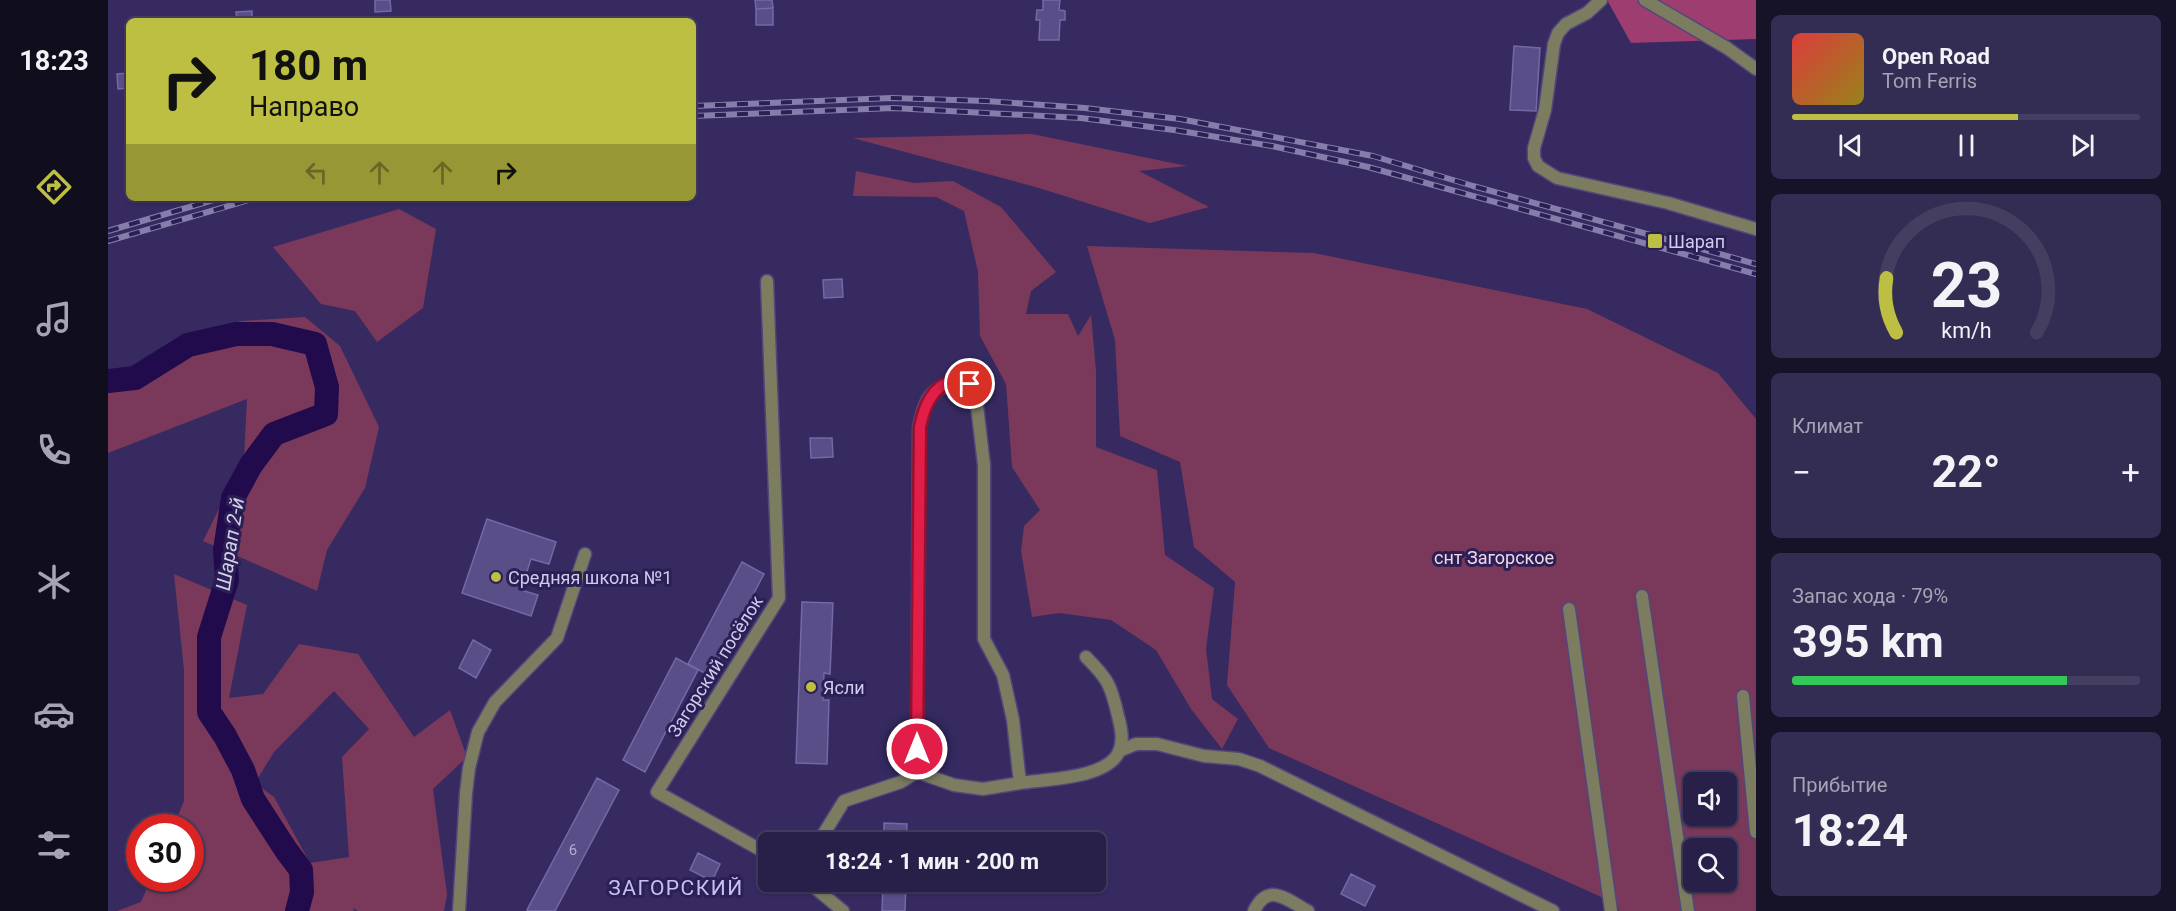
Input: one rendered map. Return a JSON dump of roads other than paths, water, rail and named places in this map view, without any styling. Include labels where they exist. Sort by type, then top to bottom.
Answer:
[{"type":"street","points":[[1601,0],[1587,14],[1566,24],[1556,38],[1545,110],[1534,148],[1538,166],[1557,178],[1668,203],[1756,228]]},
{"type":"street","points":[[1645,0],[1727,48],[1756,69]]},
{"type":"street","name":"Загорский посёлок","points":[[758,848],[657,792],[779,598],[767,281]]},
{"type":"street","points":[[917,772],[920,427],[923,410],[930,396],[940,386],[964,382],[975,389],[984,465],[984,639],[1003,675],[1013,720],[1020,783]]},
{"type":"street","points":[[459,911],[466,793],[469,768],[478,732],[495,702],[557,638],[585,554]]},
{"type":"street","points":[[1642,596],[1688,911]]},
{"type":"street","points":[[1569,609],[1611,911]]},
{"type":"street","points":[[917,772],[954,785],[983,789],[1098,770],[1113,760],[1119,751],[1122,733],[1109,681],[1086,657]]},
{"type":"street","points":[[1743,696],[1756,832]]},
{"type":"street","points":[[1119,751],[1136,744],[1157,744],[1204,756],[1239,759],[1260,766],[1553,911]]},
{"type":"street","points":[[825,832],[844,801],[901,782],[917,772]]},
{"type":"street","points":[[824,892],[843,911]]},
{"type":"street","points":[[1254,911],[1268,894],[1275,894],[1308,911]]},
{"type":"waterway","name":"Шарап 2-й","points":[[108,381],[135,378],[188,345],[236,334],[272,334],[315,344],[327,387],[326,414],[274,434],[251,465],[233,498],[225,550],[227,580],[209,637],[209,712],[243,770],[253,799],[301,870],[302,892],[297,911]]},
{"type":"railway","points":[[696,106],[892,98],[986,101],[1085,108],[1180,119],[1373,156],[1756,264]]},
{"type":"railway","points":[[696,116],[893,108],[1081,118],[1174,130],[1272,146],[1368,167],[1756,274]]},
{"type":"railway","points":[[108,231],[210,201]]},
{"type":"railway","points":[[108,241],[246,201]]},
{"type":"place","name":"Шарап","points":[[1655,241]]},
{"type":"place","name":"Средняя школа №1","points":[[496,577]]},
{"type":"place","name":"Ясли","points":[[811,687]]},
{"type":"district","name":"ЗАГОРСКИЙ","points":[[676,888]]},
{"type":"park label","name":"снт Загорское","points":[[1494,557]]}]
